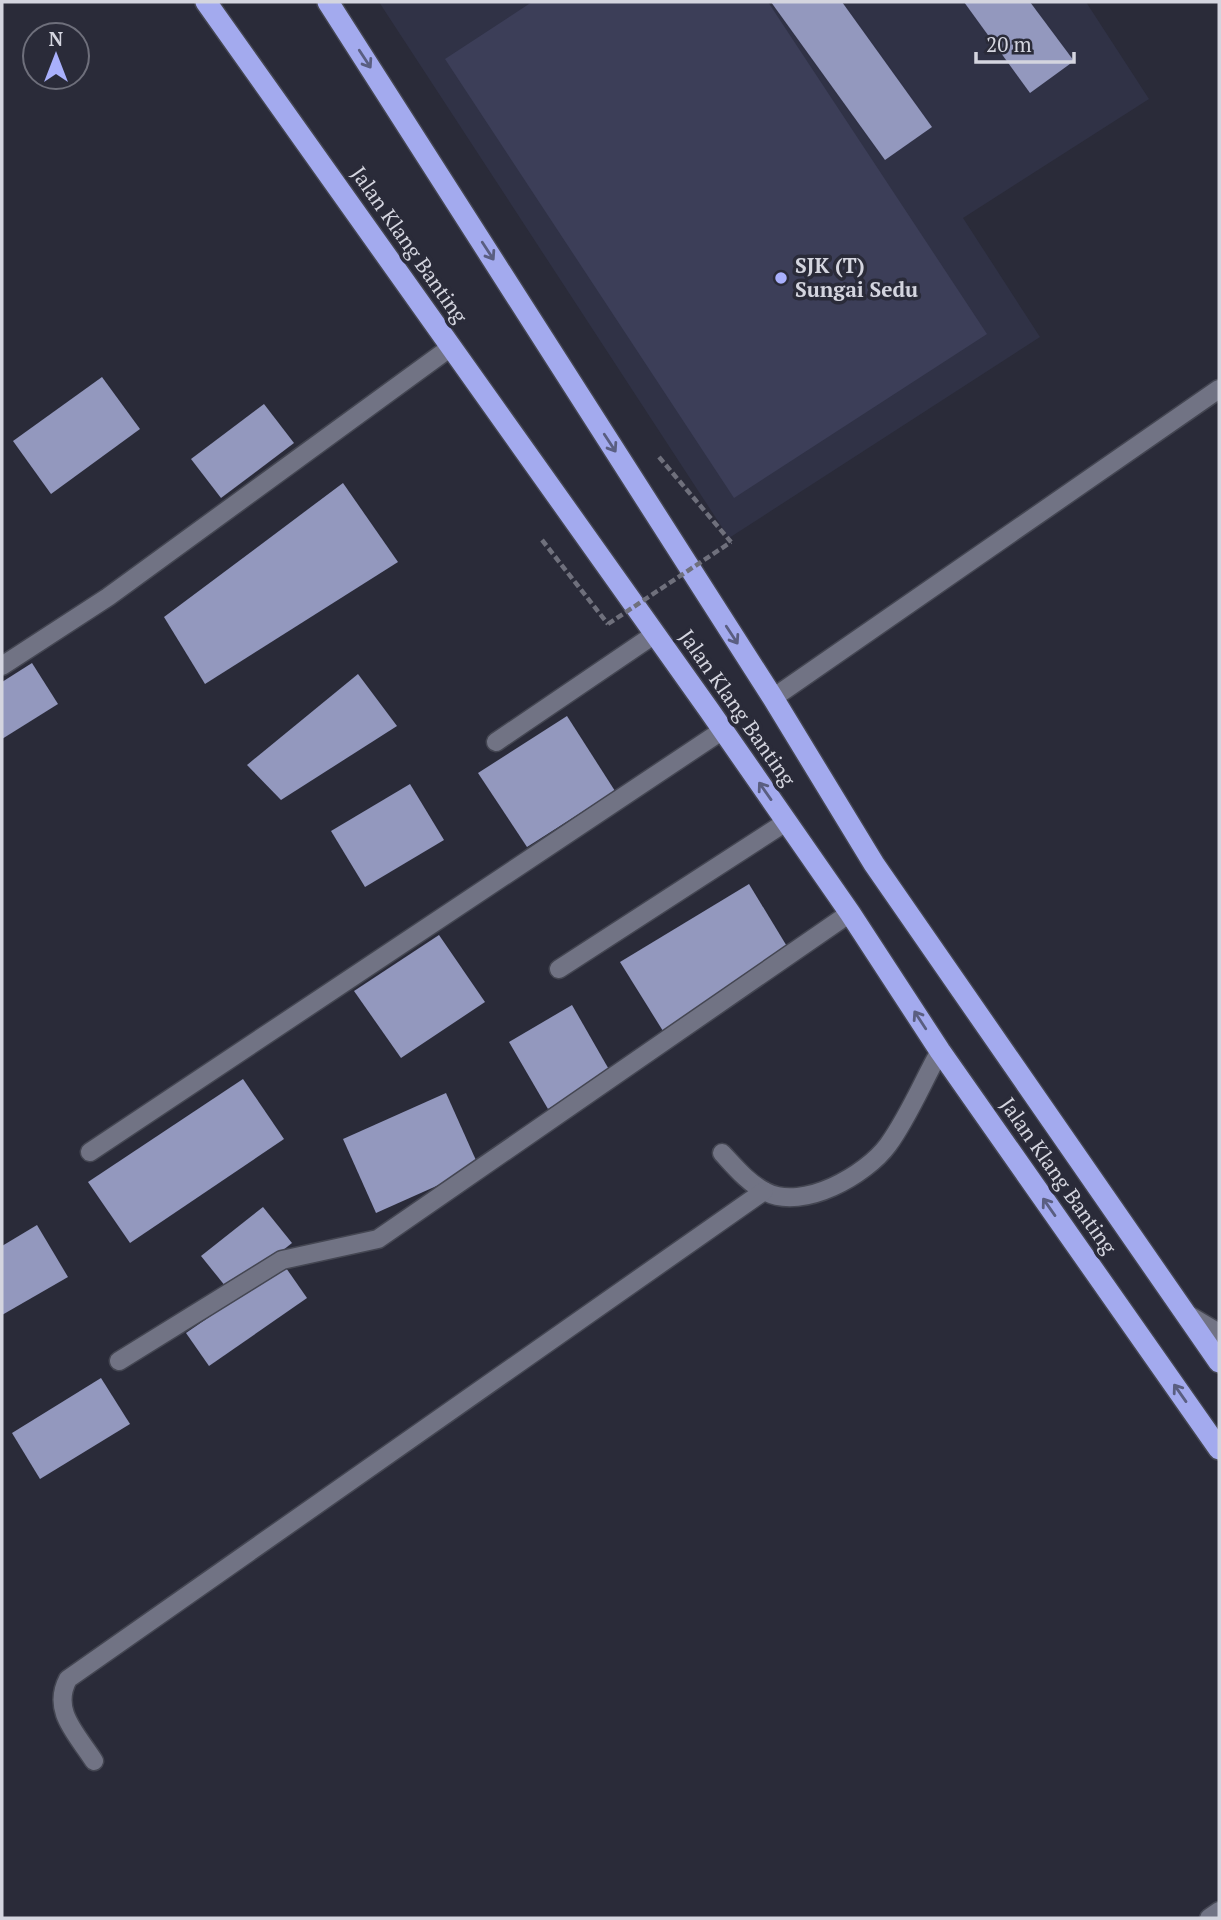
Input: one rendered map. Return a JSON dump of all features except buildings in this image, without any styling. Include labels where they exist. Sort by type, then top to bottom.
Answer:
[{"type":"highway","name":"Jalan Klang Banting","points":[[206,2],[723,730],[850,913],[940,1051],[1219,1449]]},
{"type":"highway","name":"Jalan Klang Banting","points":[[328,2],[773,698],[874,864],[1219,1362]]},
{"type":"street","points":[[2,666],[108,597],[451,347]]},
{"type":"street","points":[[773,698],[1219,389]]},
{"type":"street","points":[[496,742],[655,634]]},
{"type":"street","points":[[90,1152],[723,730]]},
{"type":"street","points":[[559,969],[786,822]]},
{"type":"street","points":[[119,1361],[282,1260],[378,1239],[850,913]]},
{"type":"street","points":[[722,1153],[764,1191],[773,1195],[816,1194],[862,1169],[889,1143],[940,1051]]},
{"type":"street","points":[[94,1761],[64,1715],[60,1702],[68,1679],[764,1191]]},
{"type":"street","points":[[1184,1312],[1219,1333]]},
{"type":"street","points":[[1209,1918],[1219,1912]]},
{"type":"path","points":[[542,540],[608,624],[732,542],[659,457]]},
{"type":"shaded area","name":"SJK (T) Sungai Sedu","points":[[379,2],[1086,2],[1149,99],[963,218],[1040,337],[729,538]]},
{"type":"shaded area","name":"SJK (T) Sungai Sedu","points":[[532,2],[768,2],[987,334],[734,498],[445,59]]},
{"type":"place","name":"SJK (T) Sungai Sedu","points":[[781,278]]}]
